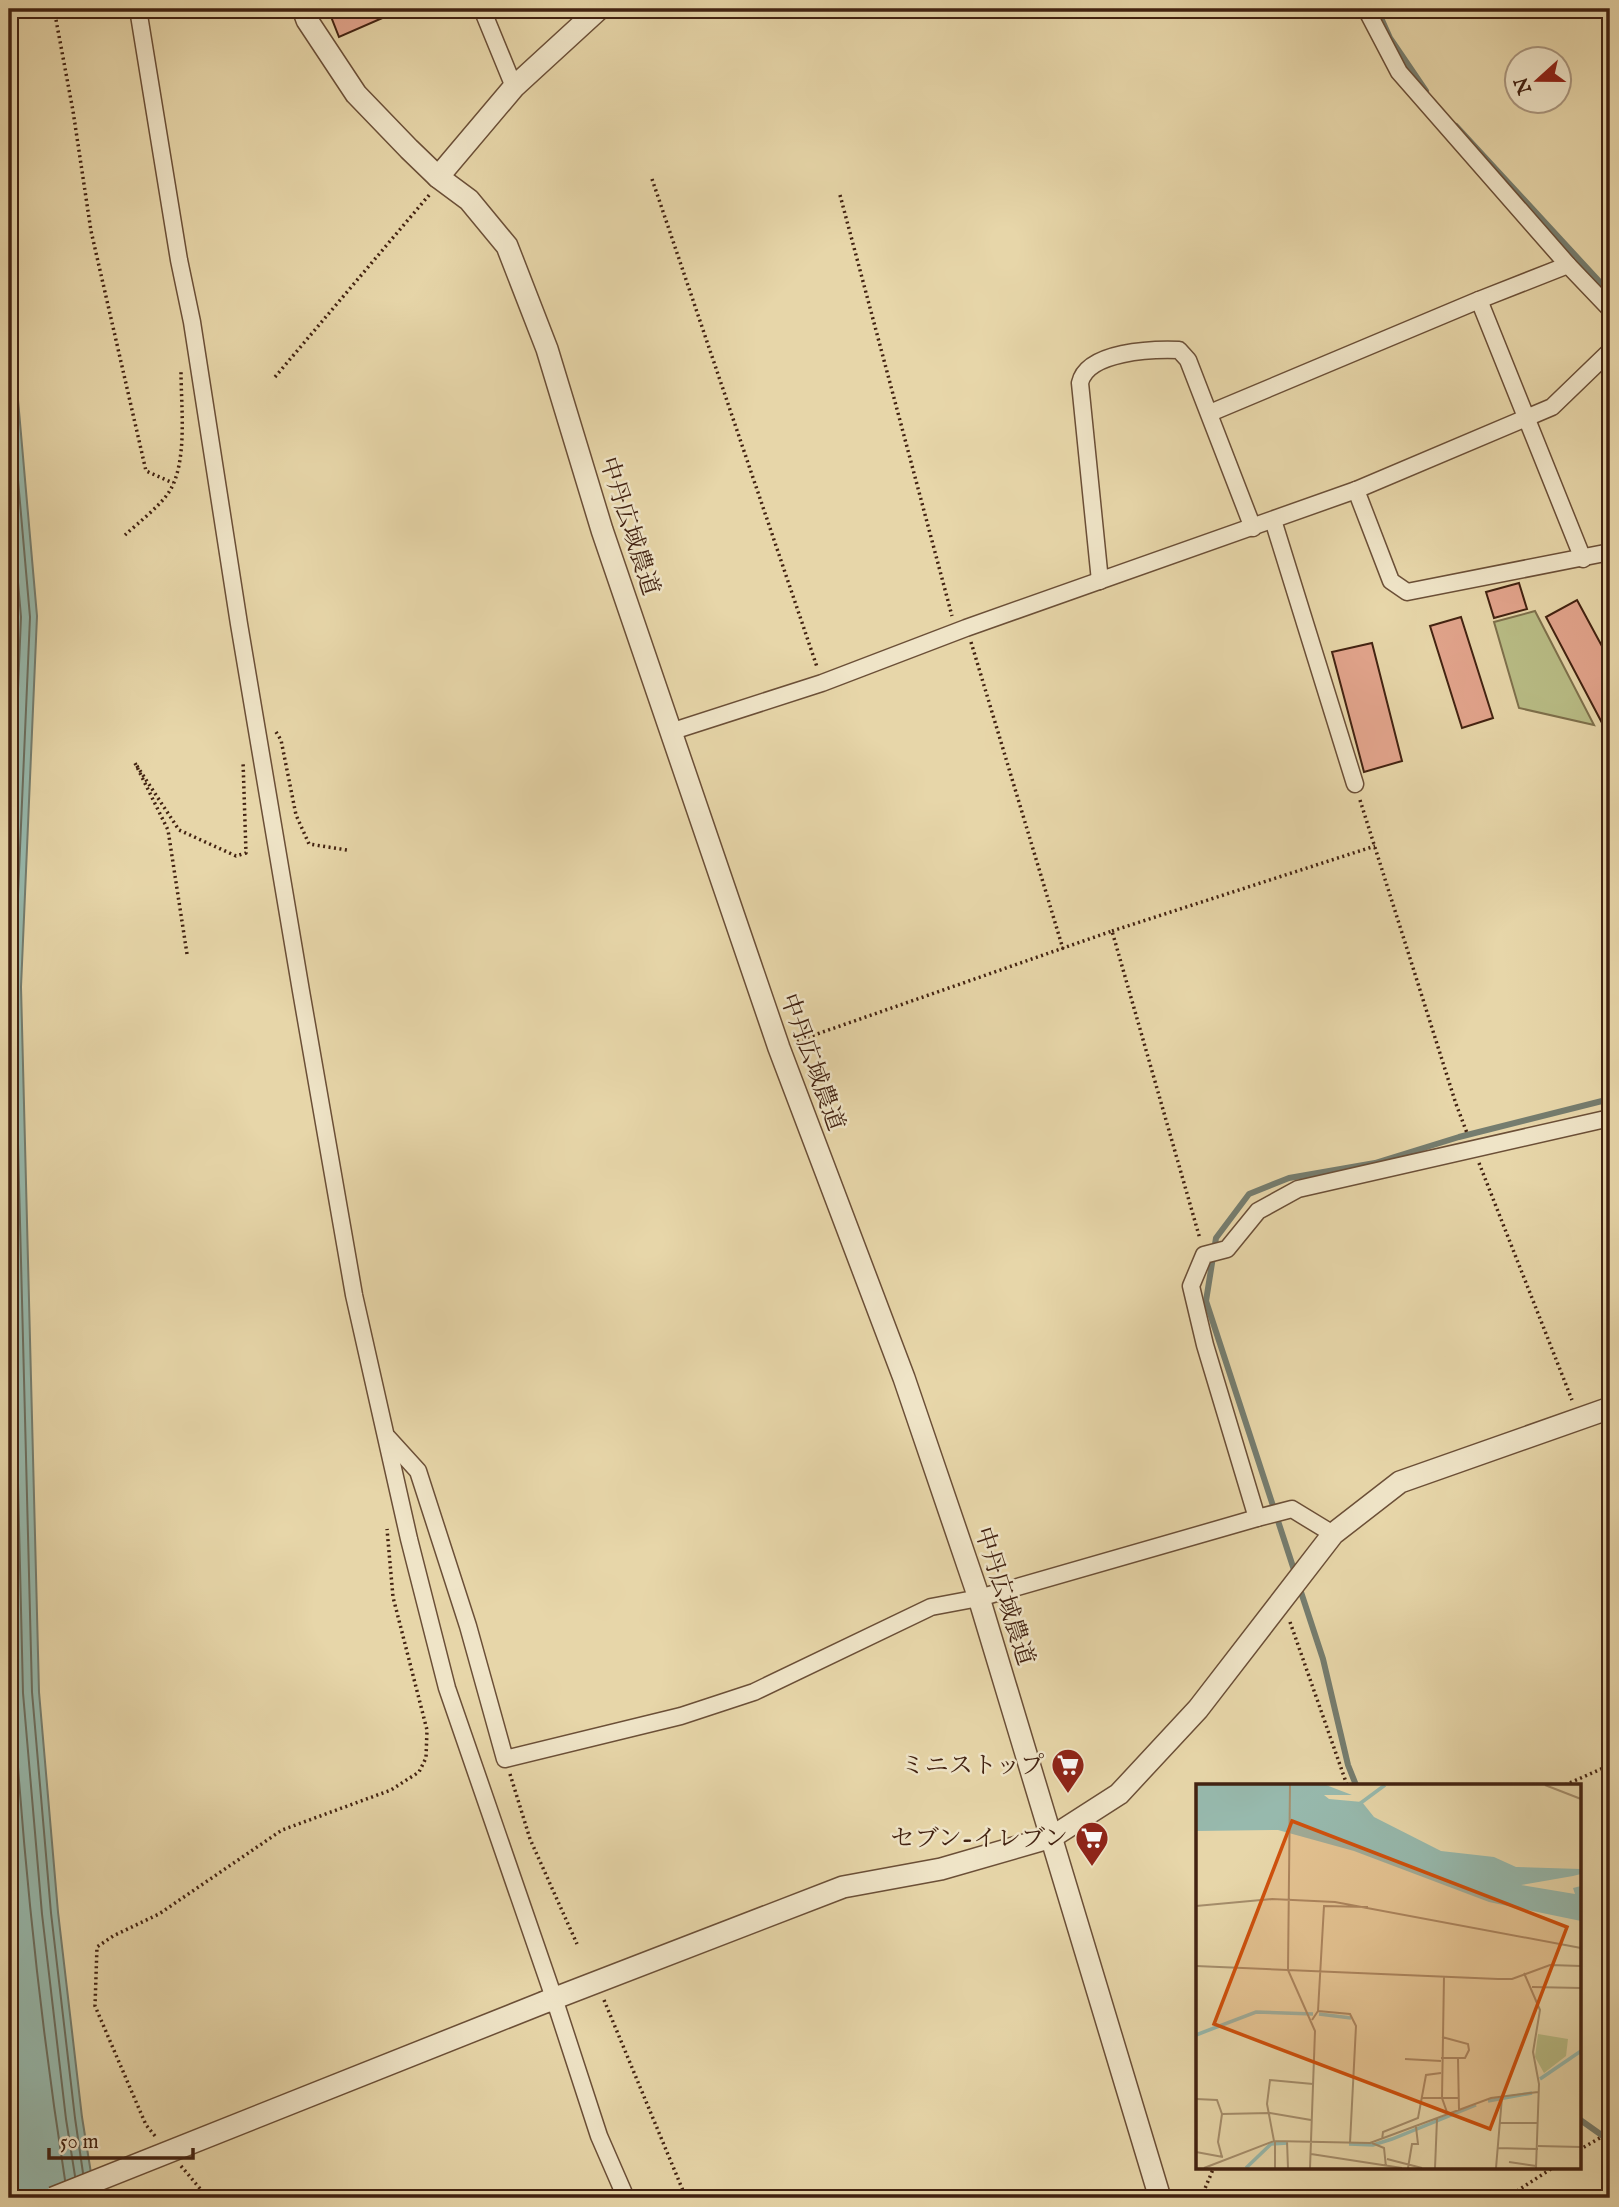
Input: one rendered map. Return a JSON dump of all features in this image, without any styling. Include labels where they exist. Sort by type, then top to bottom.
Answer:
[{"type":"street","points":[[138,9],[179,260],[192,322],[239,624],[354,1295],[409,1539],[447,1688],[550,2000],[598,2136],[626,2198]]},
{"type":"street","name":"中丹広域農道","points":[[303,9],[307,20],[356,94],[408,149],[438,177],[469,200],[507,246],[547,349],[602,530],[779,1048],[904,1377],[979,1598],[1160,2198]]},
{"type":"street","points":[[482,9],[514,86]]},
{"type":"street","points":[[438,177],[514,86],[599,9]]},
{"type":"street","points":[[1366,9],[1399,72],[1568,265],[1610,309]]},
{"type":"street","points":[[1210,413],[1568,265]]},
{"type":"street","points":[[1479,300],[1583,559]]},
{"type":"street","points":[[1100,581],[1080,383],[1082,375],[1091,367],[1123,354],[1179,350],[1188,360],[1253,528]]},
{"type":"street","points":[[670,732],[822,683],[961,630],[1356,490],[1552,407],[1610,351]]},
{"type":"street","points":[[1356,490],[1391,581],[1407,592],[1610,552]]},
{"type":"street","points":[[1273,520],[1355,784]]},
{"type":"street","points":[[1257,1518],[1205,1345],[1191,1286],[1204,1255],[1227,1249],[1258,1211],[1298,1189],[1610,1118]]},
{"type":"street","points":[[52,2198],[843,1887],[941,1869],[1052,1837],[1119,1794],[1198,1709],[1333,1534],[1400,1482],[1610,1408]]},
{"type":"street","points":[[386,1436],[418,1471],[468,1626],[505,1759],[681,1716],[742,1696],[931,1607],[979,1598],[1257,1518],[1292,1509],[1333,1534]]},
{"type":"path","points":[[54,9],[91,231],[146,471],[173,483]]},
{"type":"path","points":[[275,377],[429,196],[438,177]]},
{"type":"path","points":[[652,179],[822,683]]},
{"type":"path","points":[[841,195],[961,630],[1063,949]]},
{"type":"path","points":[[125,535],[169,493],[179,467],[181,367]]},
{"type":"path","points":[[275,730],[281,740],[296,815],[310,844],[347,850]]},
{"type":"path","points":[[187,954],[167,830],[135,763],[178,830],[236,856],[246,853],[242,750]]},
{"type":"path","points":[[1355,784],[1456,1104],[1578,1419]]},
{"type":"path","points":[[779,1048],[1112,931],[1375,846]]},
{"type":"path","points":[[1112,931],[1204,1255]]},
{"type":"path","points":[[146,2125],[95,2006],[97,1947],[113,1936],[159,1914],[282,1830],[391,1790],[419,1772],[426,1758],[427,1730],[393,1597],[386,1519]]},
{"type":"path","points":[[1283,1601],[1347,1784]]},
{"type":"path","points":[[505,1759],[530,1839],[577,1944]]},
{"type":"path","points":[[1567,1784],[1610,1765]]},
{"type":"path","points":[[596,1982],[687,2198]]},
{"type":"path","points":[[1580,2149],[1610,2132]]},
{"type":"path","points":[[1200,2198],[1214,2168]]},
{"type":"path","points":[[1496,2198],[1517,2191],[1552,2168]]},
{"type":"green space","points":[[1535,611],[1594,725],[1519,708],[1494,622]]},
{"type":"water","points":[[9,334],[16,377],[37,616],[21,987],[39,1692],[58,1912],[82,2117],[95,2198],[9,2198]]},
{"type":"building","points":[[328,9],[403,9],[339,37]]},
{"type":"building","points":[[1519,583],[1527,609],[1494,618],[1486,592]]},
{"type":"building","points":[[1577,600],[1610,661],[1610,738],[1546,617]]},
{"type":"building","points":[[1461,617],[1493,718],[1462,728],[1430,626]]},
{"type":"building","points":[[1372,643],[1402,761],[1364,772],[1332,652]]},
{"type":"waterway","points":[[1377,9],[1390,38],[1426,91]]},
{"type":"waterway","points":[[1456,126],[1610,293]]},
{"type":"waterway","points":[[1296,1576],[1206,1301],[1216,1238],[1249,1194],[1289,1178],[1375,1163],[1459,1137],[1610,1099]]},
{"type":"waterway","points":[[1299,1586],[1323,1659],[1348,1765],[1356,1784]]},
{"type":"waterway","points":[[1580,2120],[1610,2141]]},
{"type":"place","name":"ミニストップ","points":[[1068,1795]]},
{"type":"place","name":"セブン-イレブン","points":[[1092,1868]]}]
